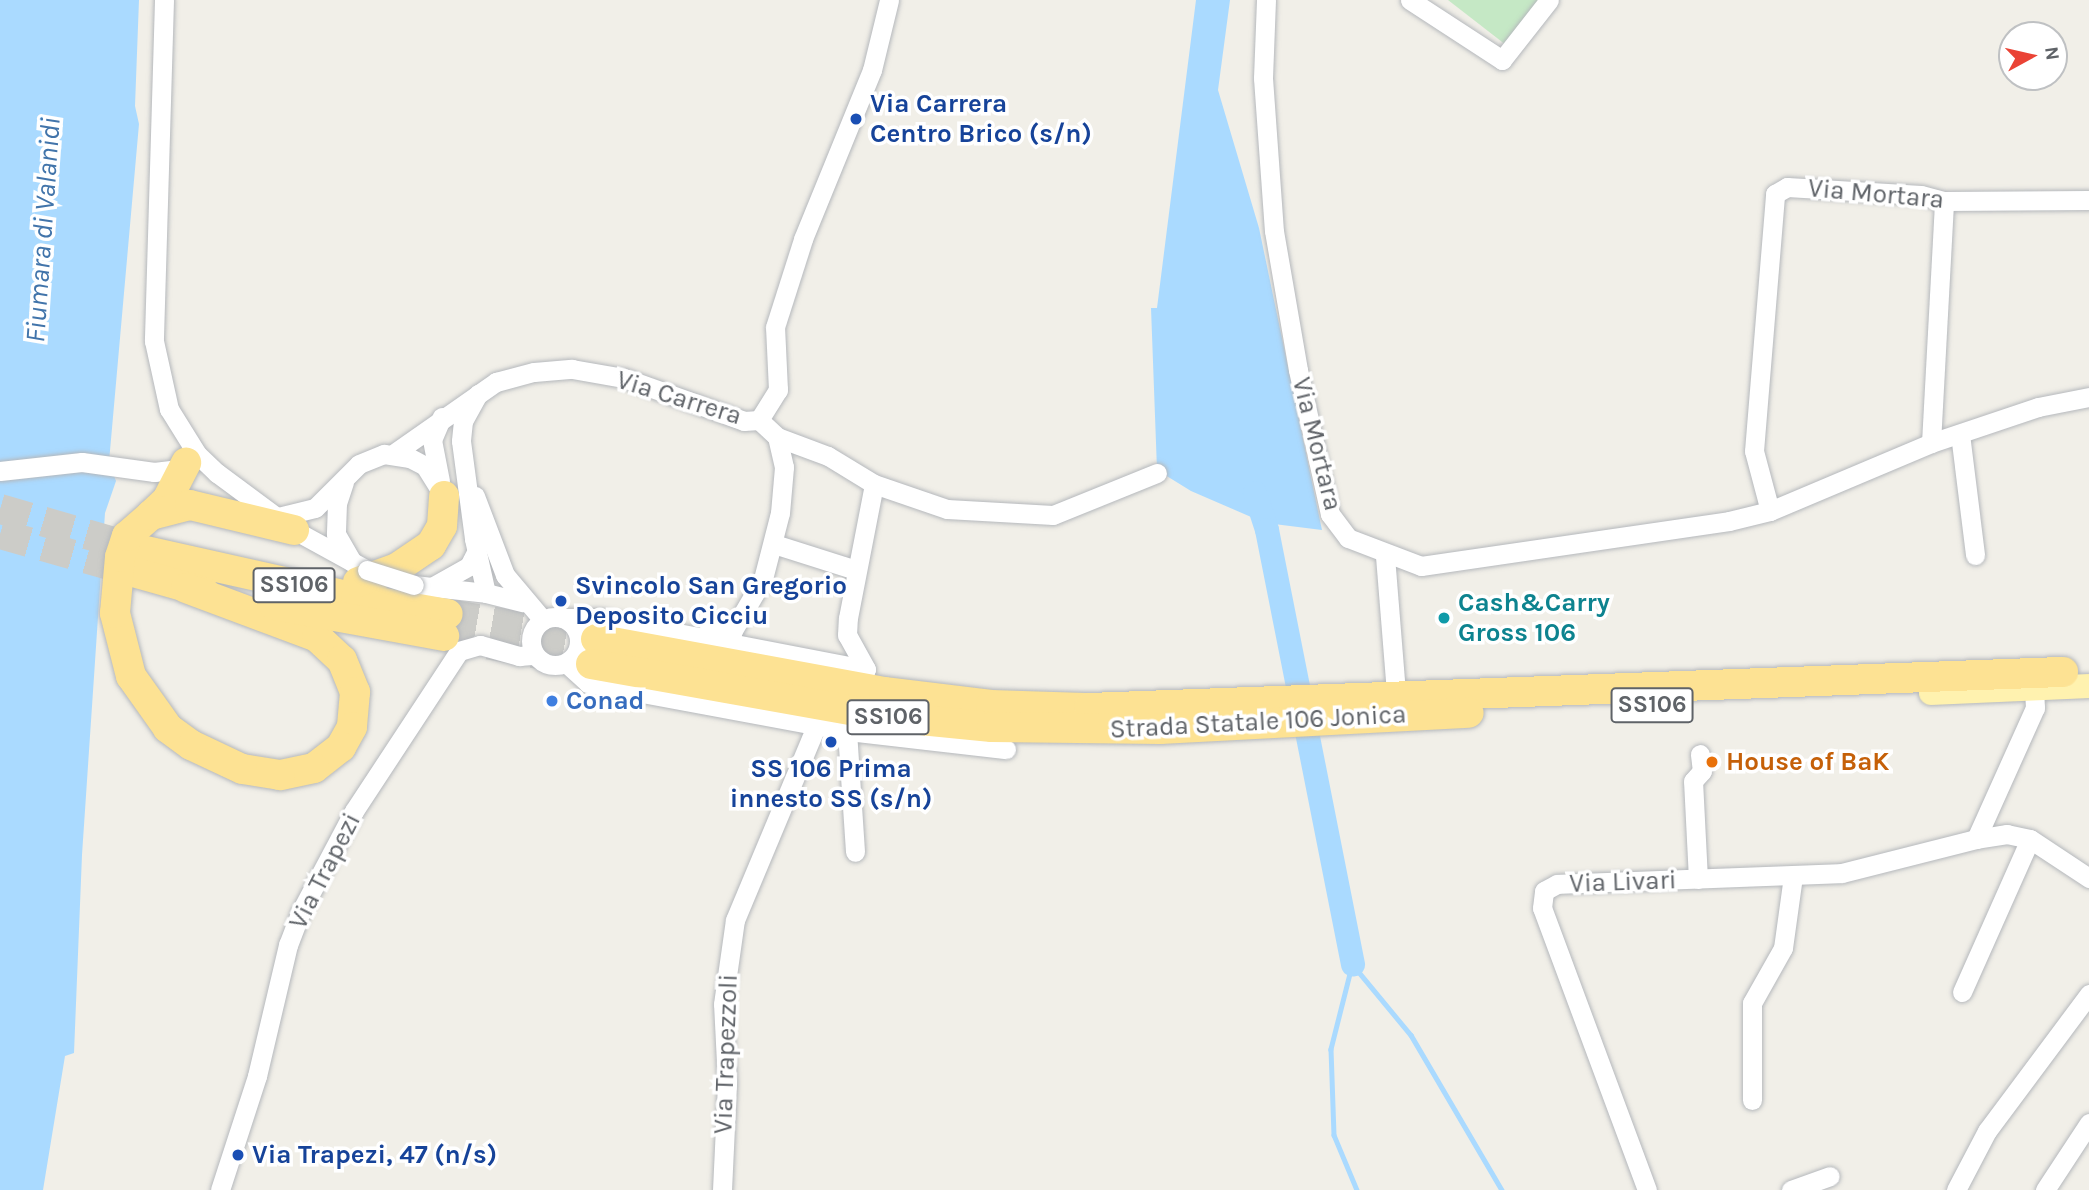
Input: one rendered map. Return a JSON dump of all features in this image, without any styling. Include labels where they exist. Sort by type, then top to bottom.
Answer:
[{"type":"highway","points":[[185,575],[306,633],[335,651],[349,670],[356,704],[352,727],[333,755],[314,768],[292,775],[242,769],[191,745],[150,707],[131,676],[115,613],[120,557],[127,537],[167,500],[191,458]]},
{"type":"highway","points":[[185,575],[336,584],[375,579],[431,545],[442,526],[444,496]]},
{"type":"highway","points":[[151,515],[190,506],[284,524]]},
{"type":"highway","name":"SS106","points":[[139,562],[185,575],[446,625]]},
{"type":"highway","name":"Strada Statale 106 Jonica","points":[[584,655],[890,717],[992,727],[1160,729],[1189,716]]},
{"type":"highway","name":"Strada Statale 106 Jonica","points":[[584,655],[991,705],[1189,716],[1380,702],[1931,685],[2080,676]]},
{"type":"highway","points":[[866,669],[991,705]]},
{"type":"highway","points":[[1006,749],[1160,729]]},
{"type":"main road","points":[[1931,685],[2034,688],[2080,676]]},
{"type":"street","points":[[164,0],[154,341],[169,409],[191,458],[284,524],[361,568],[422,586],[486,593],[523,603],[552,619],[574,625],[580,639],[576,653],[584,655],[588,683],[846,731],[1006,749]]},
{"type":"street","name":"Via Carrera","points":[[284,524],[314,508],[367,460],[393,454],[452,409],[479,392],[516,375],[572,369],[653,386],[744,421],[759,420],[778,390],[775,327],[803,239],[872,70],[889,0]]},
{"type":"street","name":"Via Mortara","points":[[1266,0],[1264,78],[1273,231],[1300,383],[1330,514],[1348,538],[1385,556],[1421,566],[1687,528],[1770,511],[1931,443],[2038,407],[2089,397]]},
{"type":"street","points":[[1410,0],[1502,60],[1549,0]]},
{"type":"street","name":"Via Mortara","points":[[1770,511],[1754,451],[1775,194],[1787,187],[1921,195],[1944,201],[2089,200]]},
{"type":"street","points":[[1931,443],[1944,201]]},
{"type":"street","points":[[479,392],[463,421],[464,469],[476,552],[486,593]]},
{"type":"street","points":[[444,496],[432,440],[435,426],[452,409]]},
{"type":"street","points":[[759,420],[777,437],[828,456],[874,484],[947,509],[1054,515],[1157,473]]},
{"type":"street","points":[[1960,434],[1975,555]]},
{"type":"street","points":[[673,619],[732,632],[763,579],[774,544],[784,467],[777,437]]},
{"type":"street","points":[[393,454],[425,466],[444,496]]},
{"type":"street","points":[[0,471],[82,462],[154,472],[177,469],[191,458]]},
{"type":"street","points":[[464,469],[505,575],[523,603]]},
{"type":"street","points":[[346,478],[337,503],[336,534],[361,568]]},
{"type":"street","points":[[866,669],[847,635],[856,570],[874,484]]},
{"type":"street","points":[[774,544],[856,570]]},
{"type":"street","points":[[422,586],[469,566],[476,552]]},
{"type":"street","points":[[1380,702],[1385,556]]},
{"type":"street","points":[[486,593],[500,587],[505,575]]},
{"type":"street","points":[[535,655],[533,632],[552,619],[600,618],[866,669]]},
{"type":"street","points":[[814,659],[839,638],[848,618]]},
{"type":"street","name":"Via Trapezi","points":[[220,1190],[257,1076],[288,945],[300,913],[354,811],[459,651],[480,645],[519,656],[535,655],[549,665],[584,655]]},
{"type":"street","points":[[1976,839],[2035,708],[2034,688]]},
{"type":"street","name":"Via Trapezzoli","points":[[722,1190],[727,1082],[723,1004],[735,920],[816,726]]},
{"type":"street","points":[[846,731],[855,852]]},
{"type":"street","points":[[1698,879],[1693,781],[1702,771],[1700,754]]},
{"type":"street","name":"Via Livari","points":[[1647,1190],[1542,908],[1544,891],[1557,884],[1842,873],[1976,839],[2007,834],[2030,839],[2089,878]]},
{"type":"street","points":[[1962,992],[2030,839]]},
{"type":"street","points":[[1752,1100],[1752,1003],[1783,948],[1793,876]]},
{"type":"street","points":[[1956,1190],[1987,1131],[2089,994]]},
{"type":"street","points":[[2045,1190],[2089,1123]]},
{"type":"street","points":[[1791,1190],[1830,1176]]},
{"type":"green space","points":[[1448,0],[1540,0],[1506,45]]},
{"type":"water","name":"Fiumara di Valanidi","points":[[0,0],[139,0],[135,106],[139,124],[109,462],[116,481],[105,513],[82,855],[74,1053],[65,1056],[43,1190],[0,1190]]},
{"type":"water","points":[[1196,0],[1230,0],[1218,90],[1259,228],[1322,530],[1265,523],[1191,491],[1157,470],[1151,308],[1157,308]]},
{"type":"waterway","points":[[1255,493],[1267,530],[1353,965]]},
{"type":"waterway","points":[[1353,965],[1411,1035],[1502,1190]]},
{"type":"waterway","points":[[1352,966],[1331,1049],[1334,1135],[1357,1190]]},
{"type":"tunnel","points":[[0,509],[141,550]]},
{"type":"tunnel","points":[[0,534],[137,573]]},
{"type":"tunnel","points":[[448,614],[596,639]]},
{"type":"tunnel","points":[[444,636],[591,664]]},
{"type":"place","name":"Via Carrera Centro Brico (s/n)","points":[[856,119]]},
{"type":"place","name":"Svincolo San Gregorio Deposito Cicciu","points":[[561,601]]},
{"type":"place","name":"Cash&Carry Gross 106","points":[[1444,618]]},
{"type":"place","name":"Conad","points":[[552,701]]},
{"type":"place","name":"SS 106 Prima innesto SS (s/n)","points":[[831,742]]},
{"type":"place","name":"House of BaK","points":[[1712,762]]},
{"type":"place","name":"Via Trapezi, 47 (n/s)","points":[[238,1155]]}]
